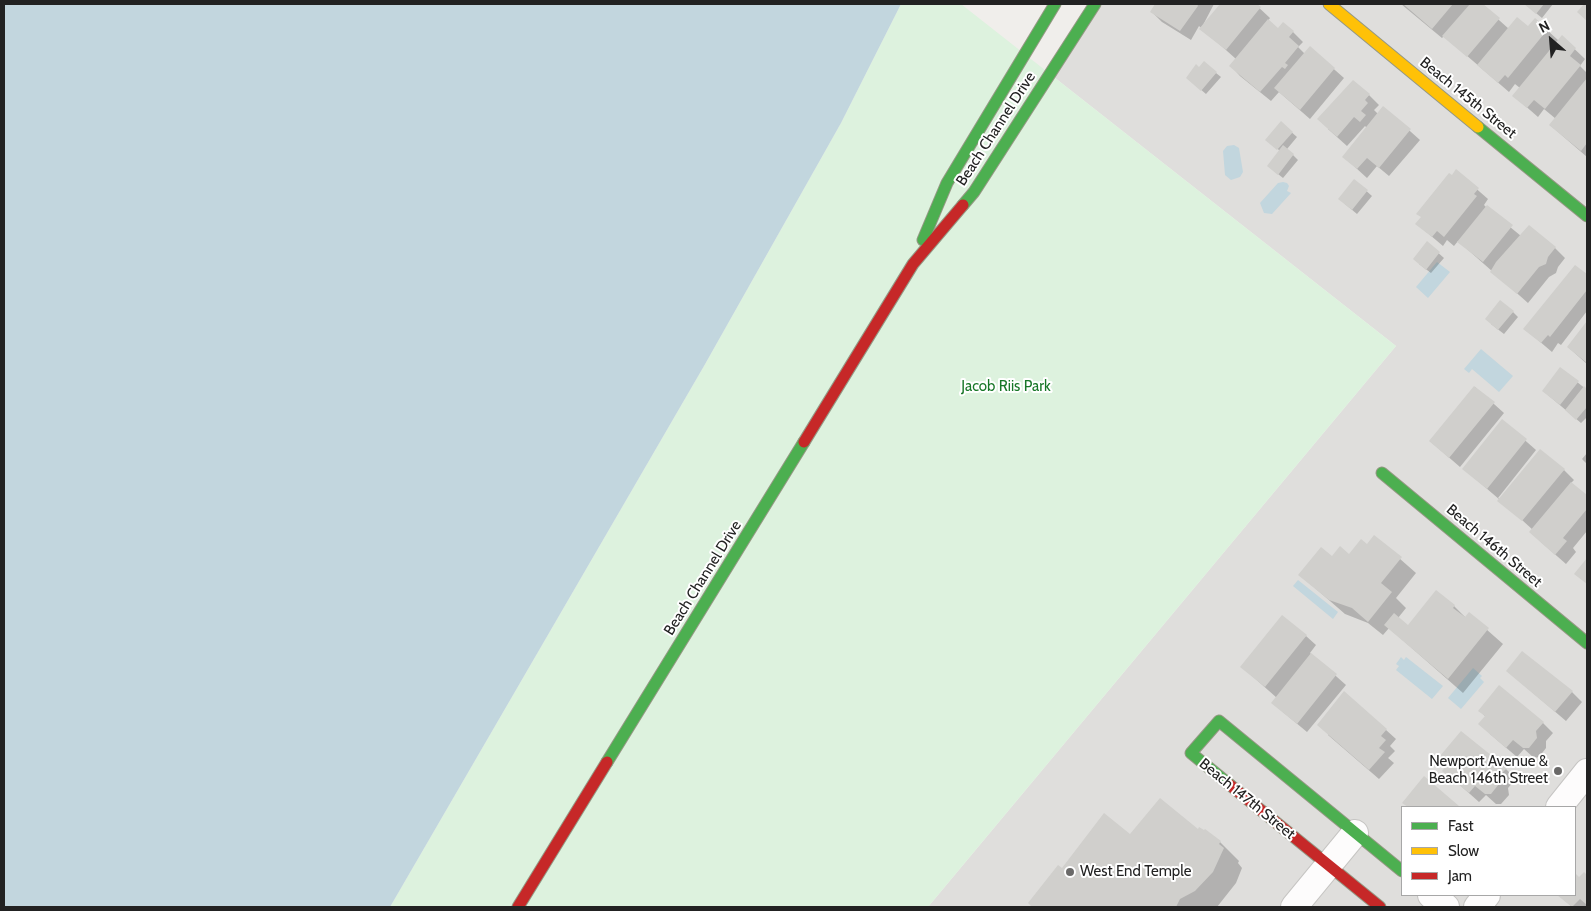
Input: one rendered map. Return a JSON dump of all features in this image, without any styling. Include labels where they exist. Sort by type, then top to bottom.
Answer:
[{"type":"main road","name":"Beach Channel Drive","points":[[913,264],[946,183],[1055,4]]},
{"type":"main road","name":"Beach Channel Drive","points":[[518,907],[913,264],[974,192],[1095,4]]},
{"type":"main road","name":"Beach 145th Street","points":[[1329,4],[1587,216]]},
{"type":"main road","name":"Beach 146th Street","points":[[1382,473],[1587,643]]},
{"type":"main road","name":"Beach 147th Street","points":[[1380,907],[1191,753],[1218,721],[1401,871]]},
{"type":"street","points":[[1559,806],[1587,772]]},
{"type":"street","points":[[1294,907],[1355,833]]},
{"type":"street","points":[[1432,896],[1446,907]]},
{"type":"street","points":[[1477,907],[1486,896]]},
{"type":"shaded area","points":[[1100,4],[1587,4],[1587,907],[928,907],[1396,346],[1050,74]]},
{"type":"green space","name":"Jacob Riis Park","points":[[901,4],[961,4],[1396,346],[928,907],[390,907],[704,366],[841,123]]},
{"type":"water","points":[[4,4],[901,4],[841,123],[704,366],[390,907],[4,907]]},
{"type":"water","points":[[1234,145],[1239,148],[1243,172],[1240,177],[1231,180],[1225,175],[1223,151],[1227,146]]},
{"type":"water","points":[[1278,183],[1287,183],[1289,186],[1287,191],[1291,193],[1272,214],[1264,213],[1260,203]]},
{"type":"water","points":[[1437,262],[1450,272],[1428,298],[1416,287]]},
{"type":"water","points":[[1481,349],[1513,376],[1499,392],[1472,369],[1469,373],[1464,369]]},
{"type":"water","points":[[1298,580],[1338,612],[1333,619],[1293,586]]},
{"type":"water","points":[[1401,657],[1404,660],[1406,657],[1443,686],[1432,699],[1396,670],[1399,666],[1396,664]]},
{"type":"water","points":[[1473,668],[1482,676],[1480,678],[1484,682],[1461,709],[1448,698]]},
{"type":"building","points":[[1155,4],[1197,4],[1198,6],[1180,31],[1150,12]]},
{"type":"building","points":[[1220,4],[1257,4],[1261,7],[1226,50],[1199,29]]},
{"type":"building","points":[[1403,4],[1453,4],[1432,29]]},
{"type":"building","points":[[1470,4],[1483,4],[1500,18],[1467,57],[1442,36]]},
{"type":"building","points":[[1524,4],[1544,4],[1536,14]]},
{"type":"building","points":[[1584,4],[1587,4],[1587,21],[1577,12]]},
{"type":"building","points":[[1517,17],[1528,26],[1535,18],[1548,29],[1508,78],[1505,75],[1498,83],[1477,65]]},
{"type":"building","points":[[1268,19],[1278,28],[1283,22],[1294,31],[1289,37],[1299,46],[1285,63],[1288,65],[1285,69],[1282,67],[1260,92],[1229,66]]},
{"type":"building","points":[[1562,35],[1576,48],[1570,56],[1581,65],[1545,109],[1534,100],[1527,108],[1512,96]]},
{"type":"building","points":[[1310,46],[1335,68],[1300,110],[1274,88]]},
{"type":"building","points":[[1204,61],[1217,72],[1201,91],[1186,78],[1196,64],[1199,67]]},
{"type":"building","points":[[1587,78],[1587,143],[1581,151],[1549,125]]},
{"type":"building","points":[[1353,80],[1370,94],[1365,100],[1368,103],[1361,111],[1366,115],[1360,122],[1354,117],[1337,137],[1317,119]]},
{"type":"building","points":[[1383,106],[1411,129],[1379,168],[1367,158],[1357,169],[1342,157]]},
{"type":"building","points":[[1281,121],[1293,132],[1277,150],[1265,140]]},
{"type":"building","points":[[1283,145],[1294,154],[1278,175],[1267,166]]},
{"type":"building","points":[[1456,169],[1479,188],[1474,194],[1477,196],[1444,237],[1437,231],[1432,237],[1415,224],[1421,217],[1416,214],[1449,173],[1452,175]]},
{"type":"building","points":[[1354,179],[1368,190],[1352,210],[1338,199]]},
{"type":"building","points":[[1487,205],[1513,225],[1483,262],[1457,242]]},
{"type":"building","points":[[1529,225],[1556,247],[1548,257],[1546,264],[1539,267],[1517,294],[1490,272],[1496,262]]},
{"type":"building","points":[[1427,241],[1440,252],[1426,270],[1413,259]]},
{"type":"building","points":[[1575,265],[1587,274],[1587,290],[1550,337],[1548,335],[1541,343],[1523,329]]},
{"type":"building","points":[[1500,300],[1514,311],[1498,330],[1485,319]]},
{"type":"building","points":[[1587,321],[1587,363],[1567,347]]},
{"type":"building","points":[[1560,367],[1579,381],[1560,405],[1542,391]]},
{"type":"building","points":[[1474,386],[1495,402],[1449,458],[1429,441]]},
{"type":"building","points":[[1584,386],[1587,389],[1587,407],[1576,420],[1565,410]]},
{"type":"building","points":[[1502,419],[1527,439],[1487,489],[1462,469]]},
{"type":"building","points":[[1540,449],[1565,469],[1522,521],[1497,501]]},
{"type":"building","points":[[1571,482],[1587,495],[1587,509],[1563,538],[1567,541],[1555,555],[1529,532]]},
{"type":"building","points":[[1374,535],[1402,557],[1381,583],[1392,592],[1368,622],[1352,608],[1329,600],[1298,575],[1321,547],[1332,556],[1340,546],[1349,554],[1361,539],[1367,544]]},
{"type":"building","points":[[1587,558],[1587,584],[1574,574]]},
{"type":"building","points":[[1436,590],[1455,605],[1453,608],[1465,617],[1469,612],[1489,628],[1448,679],[1384,625],[1394,613],[1408,625]]},
{"type":"building","points":[[1282,615],[1307,635],[1265,687],[1240,667]]},
{"type":"building","points":[[1522,651],[1573,691],[1555,712],[1506,671]]},
{"type":"building","points":[[1311,653],[1337,674],[1297,724],[1271,703]]},
{"type":"building","points":[[1499,685],[1544,722],[1536,731],[1537,738],[1529,748],[1523,748],[1513,740],[1506,748],[1478,724],[1485,716],[1478,711]]},
{"type":"building","points":[[1344,691],[1387,729],[1381,736],[1386,740],[1379,748],[1385,752],[1369,770],[1317,725]]},
{"type":"building","points":[[1461,731],[1507,768],[1498,777],[1499,784],[1491,794],[1485,794],[1475,786],[1469,793],[1442,771],[1448,764],[1440,756]]},
{"type":"building","points":[[1424,776],[1459,806],[1406,806],[1402,803]]},
{"type":"building","points":[[1160,798],[1198,829],[1199,827],[1205,829],[1221,841],[1219,844],[1224,848],[1213,872],[1195,891],[1180,899],[1176,907],[1032,907],[1028,903],[1058,865],[1062,868],[1104,813],[1130,834]]},
{"type":"building","points":[[1584,872],[1587,875],[1587,905],[1580,899],[1572,907],[1558,896],[1576,896],[1576,874],[1579,877]]},
{"type":"traffic: fast","points":[[923,240],[947,183],[1055,4]]},
{"type":"traffic: fast","points":[[963,205],[974,192],[1095,4]]},
{"type":"traffic: fast","points":[[1478,127],[1587,216]]},
{"type":"traffic: fast","points":[[607,762],[804,442]]},
{"type":"traffic: fast","points":[[1382,473],[1587,643]]},
{"type":"traffic: fast","points":[[1230,785],[1191,753],[1219,721],[1401,870]]},
{"type":"traffic: slow","points":[[1329,4],[1478,127]]},
{"type":"traffic: jam","points":[[804,442],[913,264],[963,205]]},
{"type":"traffic: jam","points":[[518,907],[607,762]]},
{"type":"traffic: jam","points":[[1230,785],[1380,907]]},
{"type":"place","name":"Newport Avenue & Beach 146th Street","points":[[1558,771]]},
{"type":"place","name":"West End Temple","points":[[1070,872]]}]
